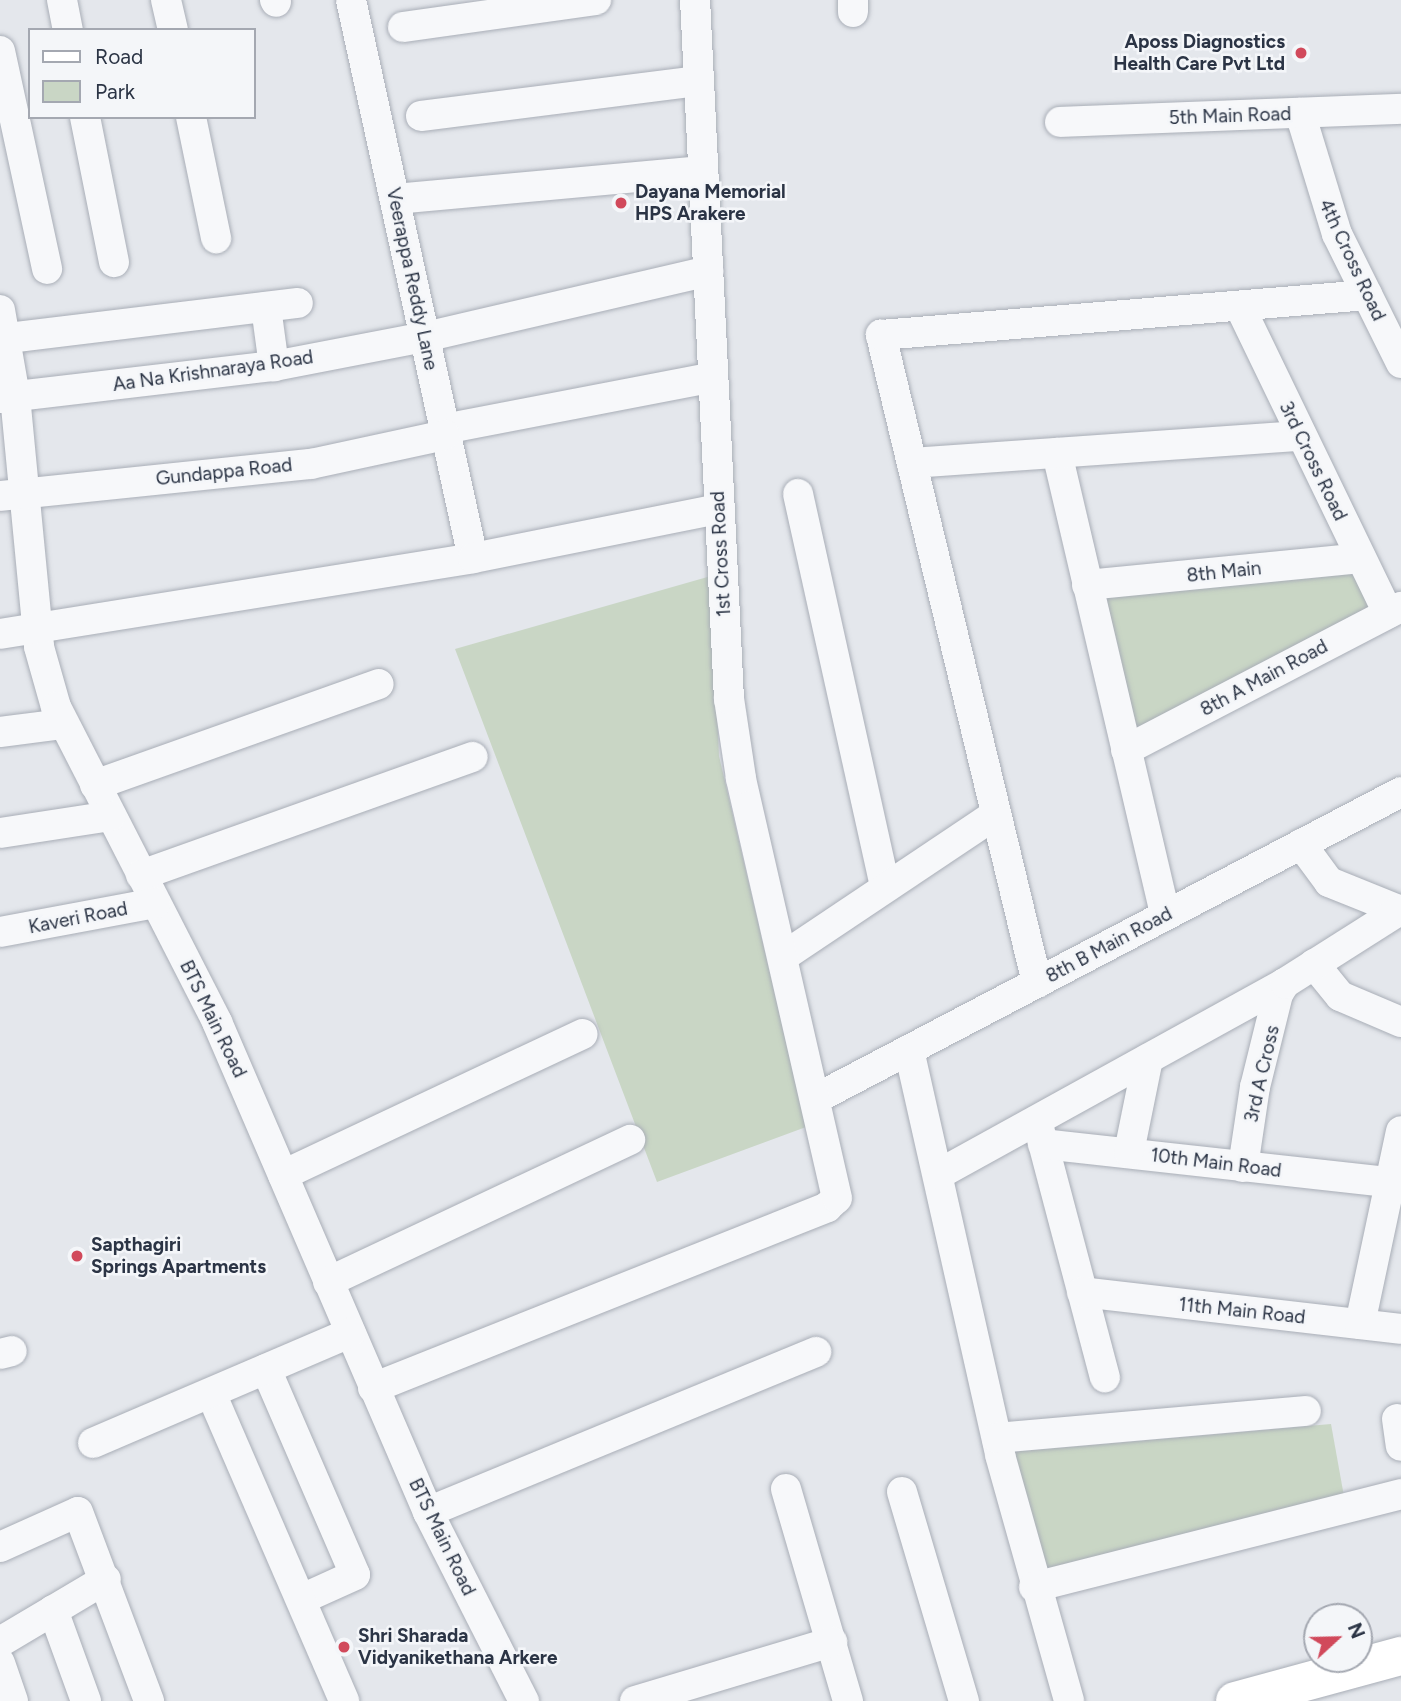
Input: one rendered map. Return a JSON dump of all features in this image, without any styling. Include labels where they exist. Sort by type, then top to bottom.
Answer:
[{"type":"main road","points":[[1235,1701],[1401,1656]]},
{"type":"main road","points":[[1335,1701],[1401,1684]]},
{"type":"street","points":[[62,0],[68,28]]},
{"type":"street","points":[[166,0],[173,28]]},
{"type":"street","name":"Veerappa Reddy Lane","points":[[351,0],[473,558]]},
{"type":"street","points":[[403,27],[596,0]]},
{"type":"street","name":"1st Cross Road","points":[[373,1388],[834,1203],[836,1190],[817,1098],[733,730],[719,509],[695,0]]},
{"type":"street","points":[[0,51],[47,269]]},
{"type":"street","points":[[421,116],[699,81]]},
{"type":"street","name":"5th Main Road","points":[[1060,122],[1401,109]]},
{"type":"street","name":"4th Cross Road","points":[[1300,113],[1325,202],[1401,363]]},
{"type":"street","points":[[85,119],[114,262]]},
{"type":"street","points":[[191,119],[216,238]]},
{"type":"street","points":[[395,199],[703,171]]},
{"type":"street","name":"Aa Na Krishnaraya Road","points":[[7,397],[274,366],[425,337],[708,271]]},
{"type":"street","points":[[1037,983],[881,335],[1241,309],[1367,295]]},
{"type":"street","points":[[2,329],[298,303]]},
{"type":"street","points":[[267,307],[274,366]]},
{"type":"street","name":"3rd Cross Road","points":[[1241,309],[1360,558],[1395,610]]},
{"type":"street","name":"BTS Main Road","points":[[2,329],[12,494],[43,665],[63,724],[217,1022],[428,1512],[524,1701]]},
{"type":"street","name":"Gundappa Road","points":[[12,494],[311,464],[444,432],[713,377]]},
{"type":"street","points":[[912,463],[1300,436]]},
{"type":"street","points":[[1057,453],[1165,915]]},
{"type":"street","points":[[798,494],[885,888]]},
{"type":"street","points":[[0,634],[473,558],[719,509]]},
{"type":"street","name":"8th Main","points":[[1087,585],[1360,558]]},
{"type":"street","name":"8th A Main Road","points":[[1126,750],[1395,610]]},
{"type":"street","points":[[94,785],[379,684]]},
{"type":"street","points":[[0,732],[63,724]]},
{"type":"street","points":[[141,875],[473,757]]},
{"type":"street","name":"8th B Main Road","points":[[817,1098],[1401,792]]},
{"type":"street","points":[[784,956],[996,814]]},
{"type":"street","points":[[0,833],[111,816]]},
{"type":"street","points":[[1301,844],[1329,882],[1401,910]]},
{"type":"street","name":"Kaveri Road","points":[[0,932],[155,903]]},
{"type":"street","points":[[939,1174],[1040,1132],[1148,1059],[1285,983],[1401,910]]},
{"type":"street","points":[[1314,964],[1340,996],[1401,1022]]},
{"type":"street","name":"3rd A Cross","points":[[1243,1167],[1255,1087],[1278,994],[1285,983]]},
{"type":"street","points":[[282,1175],[582,1034]]},
{"type":"street","points":[[909,1050],[997,1438],[1034,1587],[1069,1701]]},
{"type":"street","points":[[1129,1153],[1148,1059]]},
{"type":"street","points":[[1360,1324],[1388,1182],[1401,1131]]},
{"type":"street","points":[[1040,1132],[1105,1377]]},
{"type":"street","name":"10th Main Road","points":[[1040,1132],[1129,1153],[1388,1182]]},
{"type":"street","points":[[328,1282],[630,1140]]},
{"type":"street","name":"11th Main Road","points":[[1082,1292],[1401,1329]]},
{"type":"street","points":[[93,1443],[350,1333]]},
{"type":"street","points":[[428,1512],[816,1352]]},
{"type":"street","points":[[266,1369],[355,1575],[302,1599]]},
{"type":"street","points":[[217,1407],[344,1701]]},
{"type":"street","points":[[997,1438],[1306,1411]]},
{"type":"street","points":[[786,1489],[848,1701]]},
{"type":"street","points":[[902,1492],[964,1701]]},
{"type":"street","points":[[1034,1587],[1401,1494]]},
{"type":"street","points":[[0,1547],[78,1512],[106,1579],[149,1701]]},
{"type":"street","points":[[0,1642],[106,1579]]},
{"type":"street","points":[[53,1610],[86,1701]]},
{"type":"street","points":[[635,1701],[832,1642]]},
{"type":"street","points":[[0,1663],[13,1701]]},
{"type":"green space","points":[[1361,558],[1388,613],[1126,750],[1087,585]]},
{"type":"green space","points":[[711,576],[719,756],[806,1127],[657,1182],[455,649]]},
{"type":"green space","points":[[1331,1424],[1345,1502],[1044,1584],[1010,1452]]},
{"type":"place","name":"Aposs Diagnostics Health Care Pvt Ltd","points":[[1301,53]]},
{"type":"place","name":"Dayana Memorial HPS Arakere","points":[[621,203]]},
{"type":"place","name":"Sapthagiri Springs Apartments","points":[[77,1256]]},
{"type":"place","name":"Shri Sharada Vidyanikethana Arkere","points":[[344,1647]]}]
